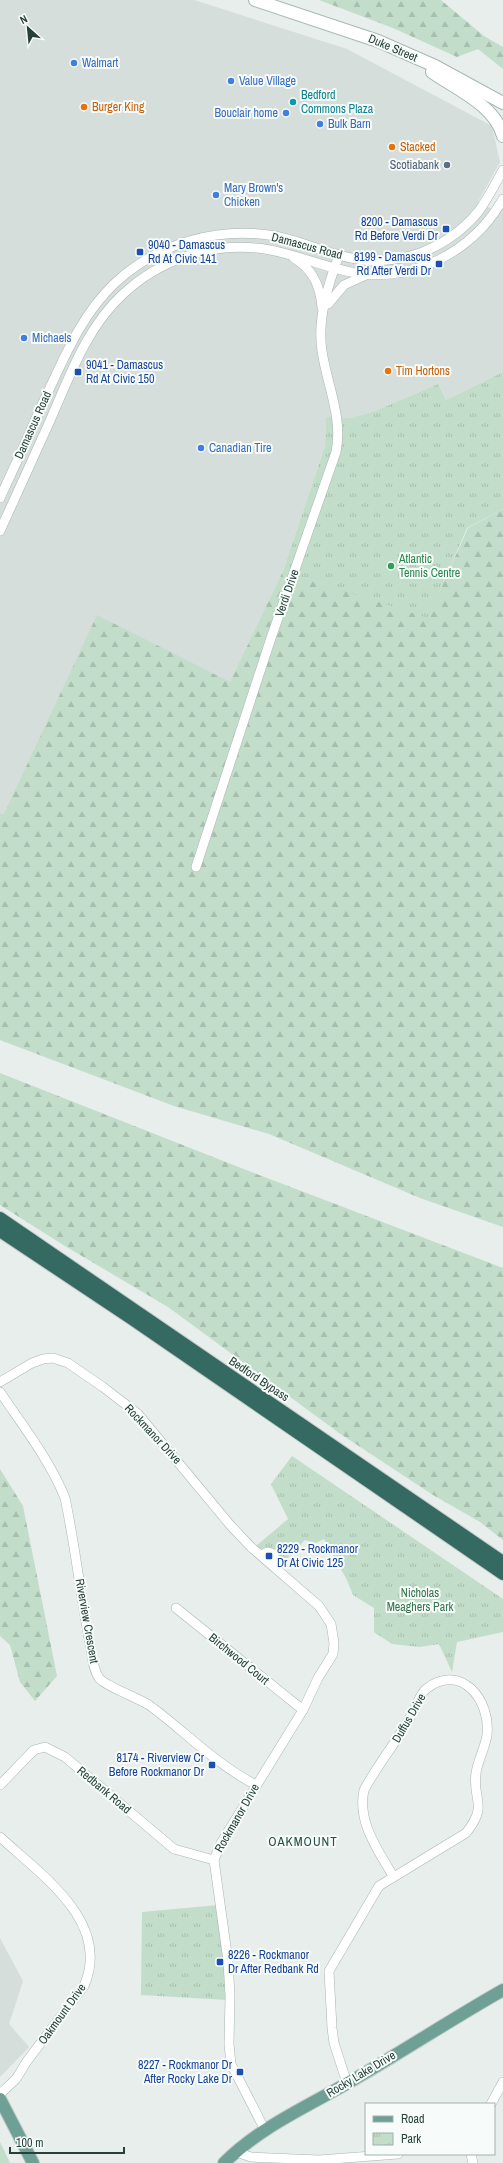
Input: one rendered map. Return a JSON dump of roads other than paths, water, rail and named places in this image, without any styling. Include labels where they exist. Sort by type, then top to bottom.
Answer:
[{"type":"highway","name":"Bedford Bypass","points":[[0,1218],[503,1562]]},
{"type":"highway","name":"Bedford Bypass","points":[[0,1231],[132,1319],[503,1574]]},
{"type":"main road","name":"Duke Street","points":[[255,0],[276,6]]},
{"type":"main road","name":"Duke Street","points":[[258,0],[378,41],[407,53],[503,102]]},
{"type":"main road","points":[[407,53],[479,103],[494,117],[503,136]]},
{"type":"main road","name":"Rocky Lake Drive","points":[[224,2163],[265,2130],[503,1990]]},
{"type":"main road","points":[[0,2099],[33,2163]]},
{"type":"street","name":"Damascus Road","points":[[0,498],[75,334],[106,292],[136,266],[159,252],[184,242],[210,236],[236,233],[275,236],[360,260],[389,260],[407,258],[430,249],[452,236],[471,220],[486,201],[503,170]]},
{"type":"street","name":"Damascus Road","points":[[0,531],[81,352],[100,320],[113,304],[140,280],[161,267],[183,257],[207,250],[231,247],[275,250],[334,268],[368,274],[406,272],[428,265],[461,247],[484,226],[503,199]]},
{"type":"street","name":"Damascus Road","points":[[275,250],[299,261],[311,272],[320,292],[323,314]]},
{"type":"street","name":"Verdi Drive","points":[[196,867],[269,646],[336,452],[338,431],[335,401],[322,349],[323,314],[334,268],[339,255]]},
{"type":"street","name":"Verdi Drive","points":[[323,314],[330,300],[342,287],[368,274]]},
{"type":"street","name":"Rockmanor Drive","points":[[0,1382],[43,1359],[53,1358],[68,1362],[138,1414],[251,1548],[274,1566],[319,1606],[332,1624],[332,1654],[318,1678],[303,1710],[256,1785],[233,1826],[221,1842],[214,1860],[228,1961],[230,2002],[229,2044],[231,2064],[265,2130]]},
{"type":"street","name":"Riverview Crescent","points":[[0,1392],[42,1454],[58,1481],[65,1498],[95,1669],[99,1678],[105,1684],[140,1699],[162,1715],[207,1754],[238,1776],[256,1785]]},
{"type":"street","name":"Birchwood Court","points":[[176,1608],[303,1710]]},
{"type":"street","name":"Duffus Drive","points":[[347,2083],[334,2043],[329,1971],[372,1895],[379,1886],[393,1876],[466,1833],[475,1822],[479,1810],[476,1772],[486,1735],[486,1724],[477,1693],[462,1681],[450,1679],[436,1683],[424,1690],[410,1719],[364,1790],[361,1800],[367,1829],[393,1876]]},
{"type":"street","name":"Redbank Road","points":[[0,1785],[34,1750],[45,1747],[65,1757],[174,1849],[214,1860]]},
{"type":"street","name":"Oakmount Drive","points":[[0,1837],[61,1894],[81,1920],[88,1937],[92,1958],[89,1974],[84,1986],[27,2061],[16,2079],[0,2094]]},
{"type":"street","points":[[492,2103],[503,2082]]},
{"type":"street","points":[[236,2152],[251,2157],[319,2160],[385,2155]]},
{"type":"place","name":"Walmart","points":[[74,63]]},
{"type":"place","name":"Value Village","points":[[231,81]]},
{"type":"place","name":"Bedford Commons Plaza","points":[[293,102]]},
{"type":"place","name":"Burger King","points":[[84,107]]},
{"type":"place","name":"Bouclair home","points":[[286,113]]},
{"type":"place","name":"Bulk Barn","points":[[320,124]]},
{"type":"place","name":"Stacked","points":[[392,147]]},
{"type":"place","name":"Scotiabank","points":[[447,165]]},
{"type":"place","name":"Mary Brown's Chicken","points":[[216,195]]},
{"type":"place","name":"8200 - Damascus Rd Before Verdi Dr","points":[[446,229]]},
{"type":"place","name":"9040 - Damascus Rd At Civic 141","points":[[140,252]]},
{"type":"place","name":"8199 - Damascus Rd After Verdi Dr","points":[[439,264]]},
{"type":"place","name":"Michaels","points":[[24,338]]},
{"type":"place","name":"Tim Hortons","points":[[388,371]]},
{"type":"place","name":"9041 - Damascus Rd At Civic 150","points":[[78,372]]},
{"type":"place","name":"Canadian Tire","points":[[201,448]]},
{"type":"place","name":"Atlantic Tennis Centre","points":[[391,566]]},
{"type":"place","name":"8229 - Rockmanor Dr At Civic 125","points":[[269,1556]]},
{"type":"place","name":"8174 - Riverview Cr Before Rockmanor Dr","points":[[212,1765]]},
{"type":"place","name":"8226 - Rockmanor Dr After Redbank Rd","points":[[220,1962]]},
{"type":"place","name":"8227 - Rockmanor Dr After Rocky Lake Dr","points":[[240,2072]]},
{"type":"district","name":"OAKMOUNT","points":[[303,1841]]},
{"type":"park label","name":"Nicholas Meaghers Park","points":[[420,1600]]}]
